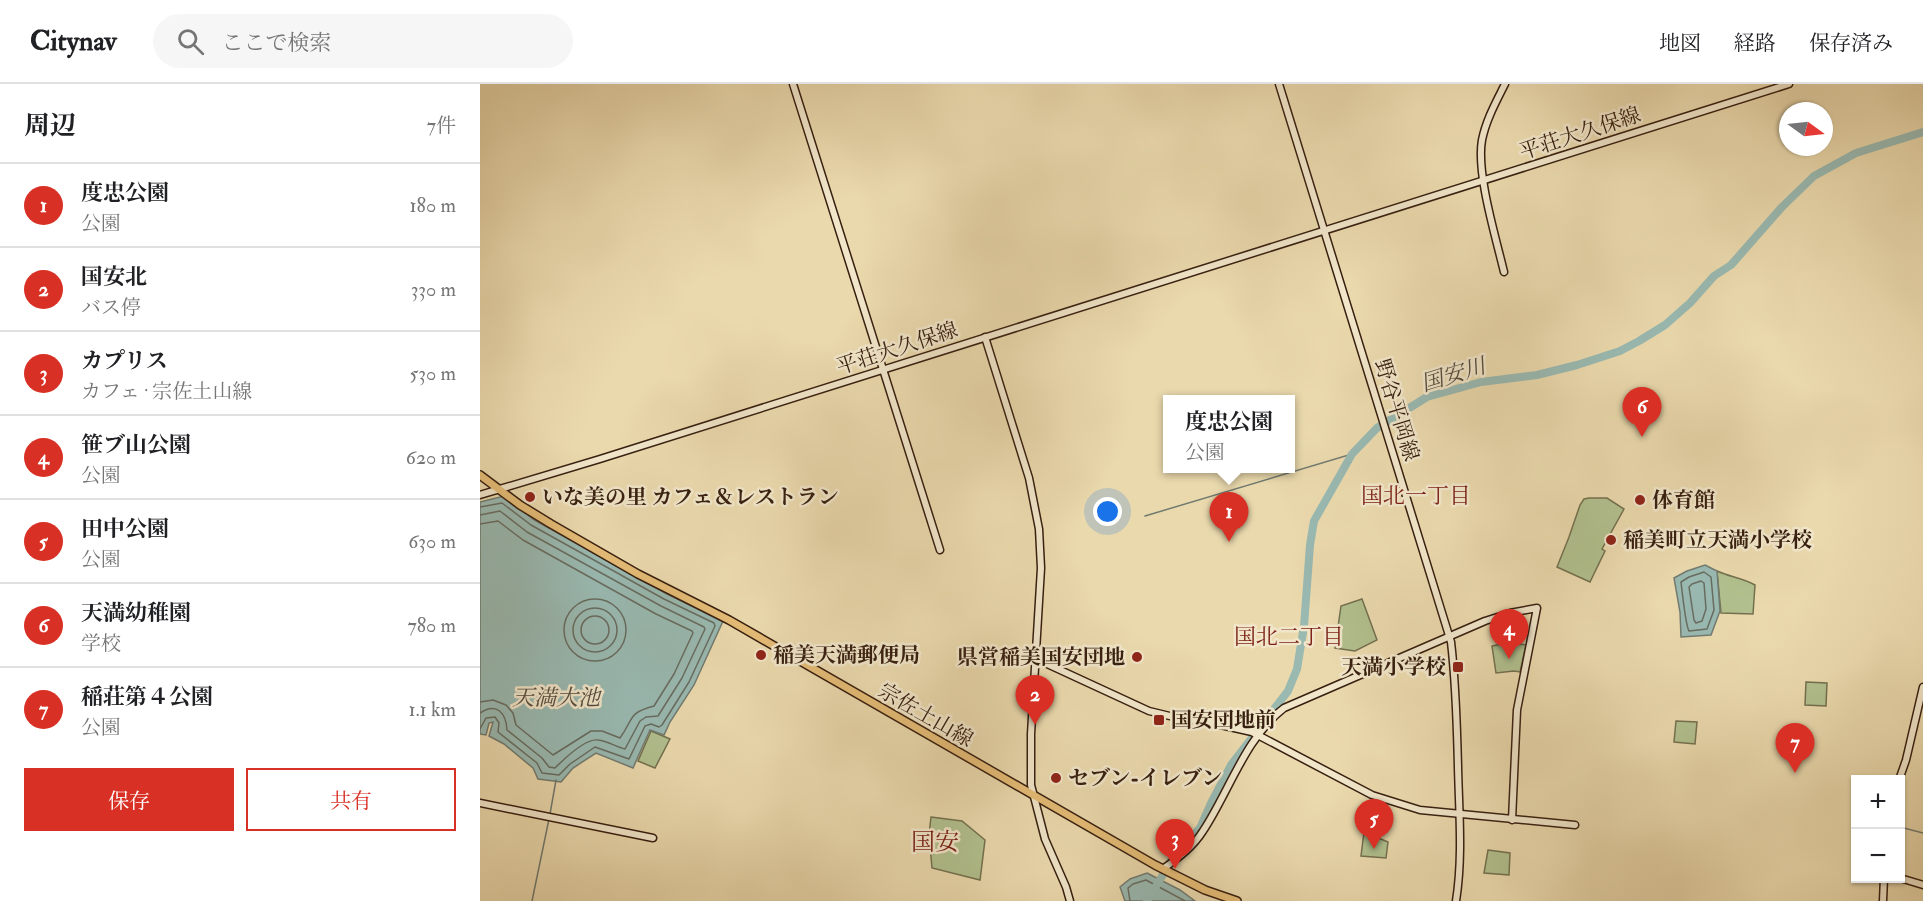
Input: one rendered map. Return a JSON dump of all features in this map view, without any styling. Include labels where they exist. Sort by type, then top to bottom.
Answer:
[{"type":"main road","name":"宗佐土山線","points":[[480,475],[520,505],[638,574],[729,620],[1163,869],[1205,890],[1237,901]]},
{"type":"street","points":[[793,84],[940,550]]},
{"type":"street","name":"野谷平岡線","points":[[1279,84],[1449,636],[1455,678],[1459,814],[1460,873],[1456,901]]},
{"type":"street","points":[[1504,272],[1484,181],[1481,155],[1482,139],[1505,84]]},
{"type":"street","name":"平荘大久保線","points":[[1484,181],[1789,84]]},
{"type":"street","points":[[1324,231],[1484,181]]},
{"type":"street","name":"平荘大久保線","points":[[480,495],[1324,231]]},
{"type":"street","points":[[985,337],[1029,478],[1037,514],[1041,568],[1031,744],[1031,785],[1045,839],[1066,886],[1070,901]]},
{"type":"street","points":[[1163,869],[1181,856],[1203,832],[1240,764],[1259,735],[1272,718],[1289,705],[1449,636],[1502,616],[1537,608],[1517,710],[1512,820]]},
{"type":"street","points":[[1036,661],[1045,663],[1149,711],[1238,728],[1259,735],[1379,798],[1420,810],[1575,825]]},
{"type":"street","points":[[1901,775],[1923,687]]},
{"type":"street","points":[[480,803],[653,838]]},
{"type":"street","points":[[1905,880],[1923,885]]},
{"type":"street","points":[[1883,901],[1884,883]]},
{"type":"green space","points":[[1607,498],[1624,509],[1602,549],[1605,551],[1590,582],[1557,567],[1580,505],[1584,499]]},
{"type":"green space","points":[[1717,571],[1755,585],[1753,614],[1721,613]]},
{"type":"green space","points":[[1362,599],[1377,640],[1355,651],[1335,648],[1341,606]]},
{"type":"green space","points":[[1510,642],[1526,645],[1520,672],[1496,673],[1492,646]]},
{"type":"green space","points":[[1806,682],[1827,683],[1826,706],[1805,705]]},
{"type":"green space","points":[[1676,721],[1697,722],[1695,744],[1674,742]]},
{"type":"green space","points":[[651,731],[670,739],[655,768],[638,761]]},
{"type":"green space","points":[[931,817],[962,821],[985,840],[980,880],[932,868],[929,835]]},
{"type":"green space","points":[[1364,832],[1388,842],[1386,858],[1361,856]]},
{"type":"green space","points":[[1488,850],[1510,853],[1509,875],[1484,873]]},
{"type":"water","name":"天満大池","points":[[504,496],[534,520],[667,594],[723,621],[694,685],[664,735],[650,730],[633,768],[596,753],[573,768],[561,782],[538,779],[533,768],[504,744],[489,736],[493,722],[489,723],[486,735],[480,734],[480,502]]},
{"type":"water","points":[[1705,565],[1717,571],[1720,611],[1711,635],[1681,637],[1680,612],[1674,578]]},
{"type":"water","points":[[1147,873],[1180,890],[1195,901],[1125,901],[1120,887],[1130,879]]},
{"type":"waterway","name":"国安川","points":[[1171,861],[1200,828],[1231,765],[1288,691],[1297,669],[1304,626],[1314,521],[1352,454],[1377,428],[1427,397],[1481,382],[1537,375],[1577,365],[1620,351],[1639,341],[1665,325],[1690,303],[1714,276],[1731,265],[1782,207],[1814,176],[1856,153],[1923,132]]},
{"type":"waterway","points":[[1295,471],[1352,454]]},
{"type":"waterway","points":[[1145,516],[1289,473]]},
{"type":"waterway","points":[[550,814],[556,780]]},
{"type":"waterway","points":[[532,901],[549,819]]},
{"type":"waterway","points":[[1905,828],[1923,833]]},
{"type":"waterway","points":[[1147,901],[1164,873]]},
{"type":"place","name":"天満幼稚園","points":[[1642,437]]},
{"type":"place","name":"いな美の里 カフェ＆レストラン","points":[[530,497]]},
{"type":"place","name":"体育館","points":[[1640,500]]},
{"type":"place","name":"稲美町立天満小学校","points":[[1611,540]]},
{"type":"place","name":"度忠公園","points":[[1229,542]]},
{"type":"place","name":"稲美天満郵便局","points":[[761,655]]},
{"type":"place","name":"県営稲美国安団地","points":[[1137,657]]},
{"type":"place","name":"笹ブ山公園","points":[[1509,659]]},
{"type":"place","name":"天満小学校","points":[[1458,667]]},
{"type":"place","name":"国安団地前","points":[[1159,720]]},
{"type":"place","name":"国安北","points":[[1035,725]]},
{"type":"place","name":"稲荘第４公園","points":[[1795,773]]},
{"type":"place","name":"セブン-イレブン","points":[[1056,778]]},
{"type":"place","name":"田中公園","points":[[1374,849]]},
{"type":"place","name":"カプリス","points":[[1175,869]]},
{"type":"district","name":"国北一丁目","points":[[1416,495]]},
{"type":"district","name":"国北二丁目","points":[[1289,636]]},
{"type":"district","name":"国安","points":[[935,842]]}]
